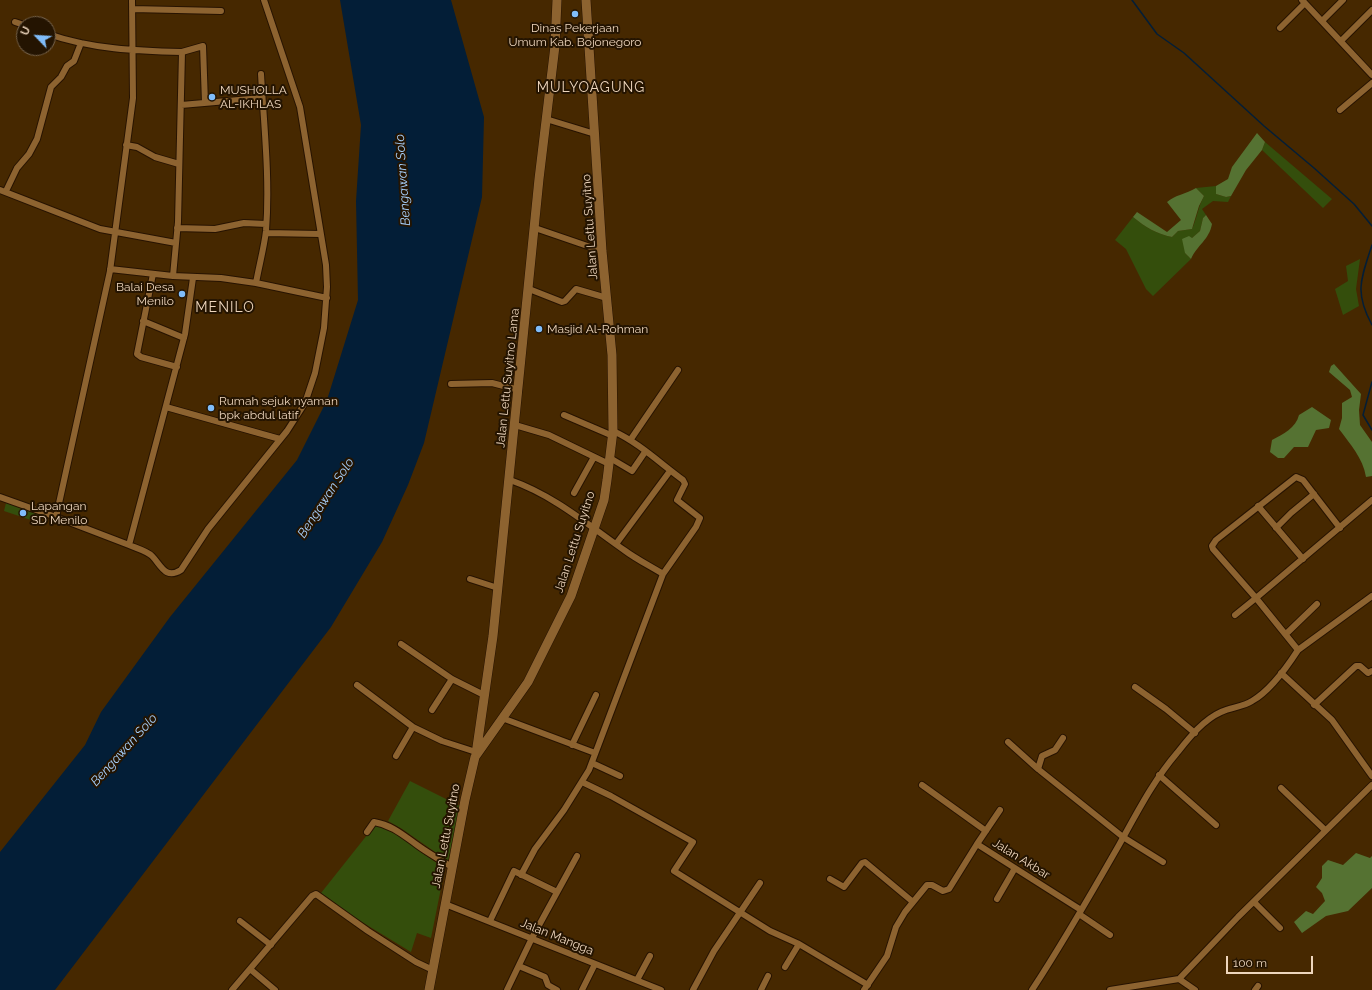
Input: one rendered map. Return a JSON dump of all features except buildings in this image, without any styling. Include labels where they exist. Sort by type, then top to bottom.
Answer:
[{"type":"main road","name":"Jalan Lettu Suyitno Lama","points":[[476,755],[493,636],[510,480],[546,119],[555,46],[557,0]]},
{"type":"main road","name":"Jalan Lettu Suyitno","points":[[429,990],[452,867],[476,755],[528,682],[572,596],[604,500],[613,434],[612,355],[602,251],[586,0]]},
{"type":"main road","points":[[479,727],[480,733],[483,736],[492,733]]},
{"type":"street","points":[[56,517],[110,269],[133,98],[132,0]]},
{"type":"street","points":[[0,497],[129,545],[152,555],[160,568],[166,572],[176,573],[181,570],[208,530],[280,439],[305,403],[311,389],[324,328],[327,298],[326,265],[300,107],[264,0]]},
{"type":"street","points":[[1322,21],[1343,0]]},
{"type":"street","points":[[1280,28],[1304,2],[1372,75]]},
{"type":"street","points":[[132,9],[221,11]]},
{"type":"street","points":[[1341,42],[1372,10]]},
{"type":"street","points":[[56,37],[81,44],[132,51],[182,52],[203,46],[205,103]]},
{"type":"street","points":[[81,44],[74,61],[67,66],[61,78],[51,87],[37,139],[3,190],[100,229],[176,243]]},
{"type":"street","points":[[173,276],[178,228],[182,52]]},
{"type":"street","points":[[256,283],[266,233],[267,179],[261,74]]},
{"type":"street","points":[[1340,110],[1372,84]]},
{"type":"street","points":[[181,106],[262,98]]},
{"type":"street","points":[[546,119],[595,134]]},
{"type":"street","points":[[126,145],[137,148],[155,157],[179,164]]},
{"type":"street","points":[[178,228],[215,229],[244,224],[266,224]]},
{"type":"street","points":[[535,228],[602,251]]},
{"type":"street","points":[[266,233],[320,234]]},
{"type":"street","points":[[110,269],[193,278],[221,278],[256,283],[327,298]]},
{"type":"street","points":[[153,274],[137,351],[138,356],[176,367]]},
{"type":"street","points":[[129,545],[184,338],[190,308],[193,278]]},
{"type":"street","points":[[529,290],[562,302],[565,301],[576,289],[607,298]]},
{"type":"street","points":[[143,321],[184,338]]},
{"type":"street","points":[[631,439],[678,370]]},
{"type":"street","points":[[451,384],[492,383],[519,390]]},
{"type":"street","points":[[166,407],[280,439]]},
{"type":"street","points":[[521,875],[535,849],[582,782],[592,763],[620,692],[663,574],[696,527],[700,518],[677,500],[685,482],[645,452],[631,439],[613,434],[564,415]]},
{"type":"street","points":[[515,425],[549,434],[594,457],[610,461],[632,472],[645,452]]},
{"type":"street","points":[[574,493],[594,457]]},
{"type":"street","points":[[616,544],[670,471]]},
{"type":"street","points":[[1298,650],[1212,546],[1216,540],[1296,477],[1301,478],[1340,528]]},
{"type":"street","points":[[510,480],[537,491],[663,574]]},
{"type":"street","points":[[1276,528],[1290,513],[1314,494]]},
{"type":"street","points":[[1235,615],[1372,500]]},
{"type":"street","points":[[1258,506],[1303,559]]},
{"type":"street","points":[[470,579],[498,588]]},
{"type":"street","points":[[1032,990],[1080,912],[1160,775],[1195,733],[1221,712],[1254,701],[1281,673],[1298,650],[1372,596]]},
{"type":"street","points":[[1286,634],[1318,604]]},
{"type":"street","points":[[401,644],[452,679],[484,695]]},
{"type":"street","points":[[1314,705],[1356,666],[1360,666],[1369,673],[1372,671]]},
{"type":"street","points":[[1281,673],[1332,720],[1372,776]]},
{"type":"street","points":[[432,710],[452,679]]},
{"type":"street","points":[[357,685],[413,727],[476,755]]},
{"type":"street","points":[[1135,687],[1166,709],[1195,733]]},
{"type":"street","points":[[572,745],[596,695]]},
{"type":"street","points":[[502,718],[595,753]]},
{"type":"street","points":[[396,756],[413,727]]},
{"type":"street","points":[[1038,769],[1042,756],[1055,750],[1063,738]]},
{"type":"street","points":[[1008,742],[1038,769],[1123,837],[1163,862]]},
{"type":"street","points":[[592,763],[620,776]]},
{"type":"street","points":[[1160,775],[1216,825]]},
{"type":"street","points":[[582,782],[611,796],[693,842],[674,871],[778,936],[799,944],[866,987]]},
{"type":"street","points":[[922,785],[986,831]]},
{"type":"street","points":[[1110,990],[1138,987],[1179,979],[1325,830],[1372,785]]},
{"type":"street","points":[[1281,788],[1325,830]]},
{"type":"street","points":[[977,844],[1000,810]]},
{"type":"street","points":[[367,832],[374,822],[383,823],[398,830],[427,852],[452,867]]},
{"type":"street","name":"Jalan Akbar","points":[[866,987],[887,956],[896,927],[913,902],[927,885],[932,885],[943,891],[949,889],[977,844],[1080,912],[1110,935]]},
{"type":"street","points":[[507,990],[532,938],[577,856]]},
{"type":"street","points":[[830,879],[844,888],[862,863],[865,862],[913,902]]},
{"type":"street","points":[[997,898],[1015,868]]},
{"type":"street","points":[[490,921],[514,871],[557,892]]},
{"type":"street","points":[[693,990],[714,952],[760,883]]},
{"type":"street","points":[[232,990],[316,894],[368,931],[416,962],[433,970]]},
{"type":"street","points":[[1254,902],[1280,928]]},
{"type":"street","name":"Jalan Mangga","points":[[445,904],[661,990]]},
{"type":"street","points":[[240,920],[271,945]]},
{"type":"street","points":[[785,967],[799,944]]},
{"type":"street","points":[[637,980],[650,956]]},
{"type":"street","points":[[582,990],[595,964]]},
{"type":"street","points":[[519,966],[545,977],[548,985],[557,990]]},
{"type":"street","points":[[250,969],[275,990]]},
{"type":"street","points":[[761,990],[768,976]]},
{"type":"street","points":[[1179,979],[1195,990]]},
{"type":"green space","points":[[1257,133],[1265,142],[1262,150],[1246,170],[1231,196],[1226,197],[1216,194],[1216,186],[1228,179],[1232,167]]},
{"type":"green space","points":[[1265,142],[1332,199],[1323,208],[1262,150]]},
{"type":"green space","points":[[1216,186],[1216,194],[1226,197],[1231,196],[1228,202],[1213,201],[1202,209],[1206,215],[1203,218],[1200,231],[1192,238],[1185,253],[1191,259],[1153,296],[1146,289],[1126,249],[1115,240],[1133,217],[1151,230],[1172,237],[1178,231],[1192,229],[1204,196],[1196,188]]},
{"type":"green space","points":[[1196,188],[1204,196],[1199,206],[1192,229],[1178,231],[1172,237],[1151,230],[1133,217],[1137,212],[1167,232],[1181,220],[1167,202]]},
{"type":"green space","points":[[1206,215],[1212,224],[1211,229],[1191,259],[1185,253],[1182,239],[1189,236],[1192,238],[1200,231],[1203,218]]},
{"type":"green space","points":[[1360,259],[1356,289],[1359,306],[1343,315],[1335,289],[1348,281],[1346,266]]},
{"type":"green space","points":[[1334,364],[1361,394],[1359,410],[1360,425],[1372,442],[1372,476],[1366,477],[1359,457],[1339,429],[1342,418],[1342,403],[1352,397],[1350,390],[1329,372],[1331,366]]},
{"type":"green space","points":[[1312,407],[1331,420],[1329,428],[1316,430],[1308,447],[1294,447],[1284,458],[1278,458],[1270,452],[1272,440],[1292,427],[1299,415]]},
{"type":"green space","name":"Lapangan SD Menilo","points":[[6,503],[43,516],[40,523],[4,511]]},
{"type":"green space","points":[[410,781],[460,806],[448,861],[388,821]]},
{"type":"green space","points":[[375,825],[394,833],[445,868],[431,938],[417,933],[411,952],[357,919],[321,893]]},
{"type":"green space","points":[[1356,853],[1370,858],[1372,856],[1372,888],[1348,911],[1326,916],[1302,933],[1294,922],[1306,911],[1313,914],[1325,901],[1322,893],[1316,887],[1322,878],[1322,866],[1328,860],[1343,865]]},
{"type":"water","name":"Bengawan Solo","points":[[340,0],[451,0],[484,117],[482,197],[424,443],[408,485],[382,542],[331,627],[55,990],[0,990],[0,852],[85,745],[101,712],[170,617],[297,460],[327,400],[358,300],[356,201],[361,125]]},
{"type":"waterway","points":[[1132,0],[1157,34],[1184,53],[1264,126],[1314,168],[1354,204],[1372,226]]},
{"type":"waterway","points":[[1372,245],[1361,285],[1363,303],[1372,325]]},
{"type":"waterway","points":[[1372,382],[1363,415],[1372,430]]},
{"type":"place","name":"Dinas Pekerjaan Umum Kab. Bojonegoro","points":[[575,14]]},
{"type":"place","name":"MUSHOLLA AL-IKHLAS","points":[[212,97]]},
{"type":"place","name":"Balai Desa Menilo","points":[[182,294]]},
{"type":"place","name":"Masjid Al-Rohman","points":[[539,329]]},
{"type":"place","name":"Rumah sejuk nyaman bpk abdul latif","points":[[211,408]]},
{"type":"place","name":"Lapangan SD Menilo","points":[[23,513]]},
{"type":"district","name":"MULYOAGUNG","points":[[591,88]]},
{"type":"district","name":"MENILO","points":[[225,308]]}]
